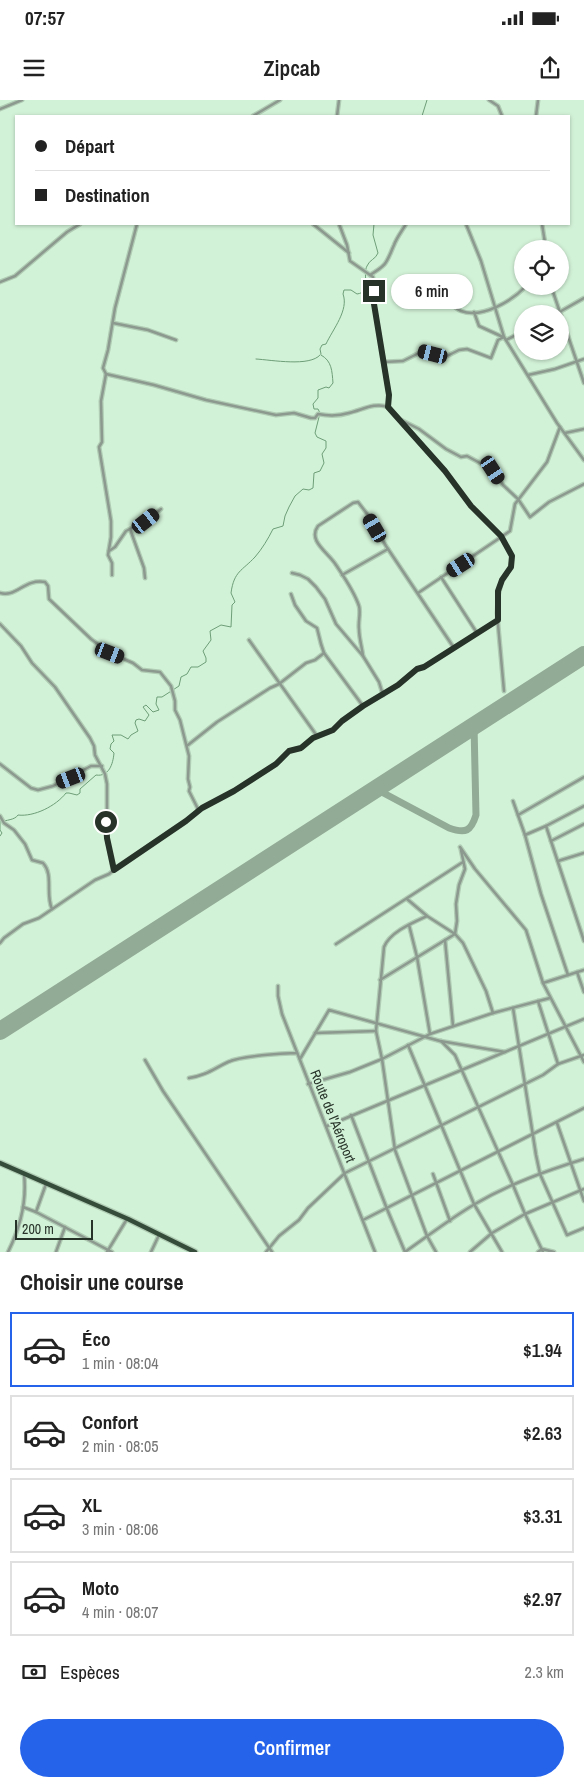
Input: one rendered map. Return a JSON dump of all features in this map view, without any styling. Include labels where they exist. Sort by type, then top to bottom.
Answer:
[{"type":"highway","points":[[0,1163],[128,1219],[194,1252]]},
{"type":"street","points":[[0,109],[22,100]]},
{"type":"street","points":[[255,115],[280,100]]},
{"type":"street","points":[[337,115],[339,100]]},
{"type":"street","points":[[489,100],[498,106],[502,115]]},
{"type":"street","points":[[536,115],[538,100]]},
{"type":"street","points":[[0,282],[15,276],[67,232],[78,225]]},
{"type":"street","points":[[112,575],[112,563],[108,555],[111,522],[98,447],[102,442],[101,401],[106,374],[103,368],[119,291],[137,225]]},
{"type":"street","points":[[315,225],[348,253]]},
{"type":"street","points":[[339,225],[350,261],[373,277],[374,304],[389,395],[388,407]]},
{"type":"street","points":[[370,276],[383,268],[405,225]]},
{"type":"street","points":[[466,225],[481,262],[505,338],[560,427],[584,460]]},
{"type":"street","points":[[542,225],[545,240]]},
{"type":"street","points":[[448,302],[460,311],[481,312],[495,308],[517,295]]},
{"type":"street","points":[[569,306],[584,298]]},
{"type":"street","points":[[474,312],[479,326],[505,338]]},
{"type":"street","points":[[113,323],[148,330],[176,340]]},
{"type":"street","points":[[384,362],[403,361],[421,352],[445,357],[459,350],[467,349],[491,358],[498,340],[514,335]]},
{"type":"street","points":[[569,341],[584,383]]},
{"type":"street","points":[[528,375],[555,369],[584,359]]},
{"type":"street","points":[[106,374],[206,400],[276,415],[294,413],[315,418],[320,414],[344,414],[375,406],[388,407],[445,471],[471,506],[501,536],[512,560],[511,567],[502,580],[498,591],[498,620],[504,691]]},
{"type":"street","points":[[400,420],[419,429],[446,449],[462,457],[467,456],[487,465],[493,470],[503,485],[518,499],[530,517],[549,502],[584,484]]},
{"type":"street","points":[[418,593],[474,556],[511,528],[513,509],[518,499],[547,462],[560,427]]},
{"type":"street","points":[[565,434],[584,429]]},
{"type":"street","points":[[363,656],[359,628],[360,610],[353,592],[333,560],[317,542],[315,530],[353,503],[360,503],[388,549],[454,648]]},
{"type":"street","points":[[108,551],[115,547],[130,529],[146,521],[161,509]]},
{"type":"street","points":[[130,529],[146,578]]},
{"type":"street","points":[[342,575],[388,549]]},
{"type":"street","points":[[292,573],[300,574],[316,587],[336,624],[363,656],[382,688],[383,694]]},
{"type":"street","points":[[441,577],[477,633]]},
{"type":"street","points":[[0,593],[10,593],[34,581],[45,582],[48,586],[49,598],[91,639],[110,653],[134,663],[142,670],[160,672],[171,686],[175,710],[180,720],[180,726],[187,746],[189,791],[198,807],[198,811]]},
{"type":"street","points":[[291,594],[295,605],[306,622],[317,628],[324,653],[363,706]]},
{"type":"street","points":[[0,943],[23,924],[40,918],[114,870],[198,811],[254,779],[276,764],[289,751],[305,746],[313,738],[333,730],[363,706],[409,678],[417,669],[424,667],[498,620]]},
{"type":"street","points":[[0,624],[21,646],[32,663],[55,687],[94,746],[96,755],[105,773],[107,784],[107,838],[114,870]]},
{"type":"street","points":[[249,640],[317,736]]},
{"type":"street","points":[[187,746],[223,718],[279,684],[306,663],[315,660],[324,653]]},
{"type":"street","points":[[0,764],[31,788],[38,790],[53,786],[91,766],[102,766]]},
{"type":"street","points":[[518,815],[584,777]]},
{"type":"street","points":[[513,801],[526,835],[541,894],[568,975]]},
{"type":"street","points":[[526,835],[584,806]]},
{"type":"street","points":[[0,816],[26,844],[32,860],[43,862],[47,868],[50,891],[49,900],[52,909]]},
{"type":"street","points":[[551,841],[584,824]]},
{"type":"street","points":[[546,826],[584,941]]},
{"type":"street","points":[[380,980],[455,934],[458,921],[456,904],[459,885],[465,870],[460,847],[475,869],[526,930],[543,983],[584,1062]]},
{"type":"street","points":[[558,861],[584,853]]},
{"type":"street","points":[[336,944],[464,862]]},
{"type":"street","points":[[407,899],[427,916],[455,934],[463,943],[486,991],[493,1013]]},
{"type":"street","points":[[427,916],[386,940],[380,980],[376,1031],[382,1058],[395,1150],[427,1236],[436,1252]]},
{"type":"street","points":[[409,925],[417,957],[430,1034]]},
{"type":"street","points":[[445,940],[453,1026]]},
{"type":"street","points":[[543,983],[584,970]]},
{"type":"street","points":[[577,972],[584,992]]},
{"type":"street","name":"Route de l'Aéroport","points":[[278,986],[282,1014],[375,1252]]},
{"type":"street","points":[[308,1084],[350,1072],[430,1034],[493,1013],[550,998]]},
{"type":"street","points":[[538,1001],[558,1064]]},
{"type":"street","points":[[513,1008],[540,1174],[567,1236],[584,1228]]},
{"type":"street","points":[[300,1059],[329,1010],[440,1041],[507,1052]]},
{"type":"street","points":[[326,1126],[584,1019]]},
{"type":"street","points":[[315,1034],[376,1031]]},
{"type":"street","points":[[440,1041],[455,1054],[463,1070],[542,1251]]},
{"type":"street","points":[[408,1045],[474,1204],[502,1252]]},
{"type":"street","points":[[189,1078],[201,1076],[229,1062],[263,1055],[297,1053]]},
{"type":"street","points":[[266,1252],[278,1236],[298,1220],[345,1173],[544,1075],[558,1064],[582,1056]]},
{"type":"street","points":[[145,1060],[163,1091],[272,1252]]},
{"type":"street","points":[[363,1220],[584,1108]]},
{"type":"street","points":[[352,1115],[405,1252],[474,1204],[513,1185],[584,1159]]},
{"type":"street","points":[[557,1123],[584,1201]]},
{"type":"street","points":[[8,1252],[20,1223],[25,1183],[24,1173]]},
{"type":"street","points":[[433,1174],[450,1221]]},
{"type":"street","points":[[36,1212],[46,1182]]},
{"type":"street","points":[[471,1252],[492,1233],[525,1214],[584,1189]]},
{"type":"street","points":[[23,1207],[112,1252]]},
{"type":"street","points":[[108,1251],[128,1219]]},
{"type":"street","points":[[56,1252],[65,1227]]},
{"type":"street","points":[[151,1252],[159,1235]]},
{"type":"street","points":[[538,1252],[554,1252]]},
{"type":"waterway","points":[[422,115],[427,100]]},
{"type":"waterway","points":[[321,354],[320,349],[322,345],[326,344],[342,313],[344,290],[351,290],[357,294],[362,293],[364,290],[367,266],[378,253],[373,235],[374,225]]},
{"type":"waterway","points":[[256,359],[300,362],[315,359],[320,355]]},
{"type":"waterway","points":[[0,822],[13,819],[18,815],[44,810],[57,802],[66,793],[77,795],[80,793],[80,789],[96,775],[107,772],[110,769],[114,753],[110,749],[114,741],[112,735],[121,735],[128,739],[138,731],[135,723],[136,720],[145,721],[149,715],[143,707],[146,705],[153,712],[159,710],[156,704],[157,697],[162,697],[179,686],[181,677],[187,674],[191,667],[198,667],[206,662],[203,651],[211,640],[210,631],[221,625],[231,627],[232,605],[235,602],[231,593],[236,576],[258,554],[273,529],[283,526],[285,516],[295,496],[303,489],[309,490],[313,488],[314,473],[320,471],[324,463],[322,454],[326,448],[326,441],[317,437],[315,433],[320,413],[318,409],[314,409],[313,404],[318,398],[318,390],[326,387],[329,388],[333,383],[332,370],[325,357],[321,355]]},
{"type":"waterway","points":[[0,823],[2,833],[0,836]]},
{"type":"taxiway","points":[[376,789],[449,828],[460,831],[467,830],[472,825],[476,815],[474,725]]},
{"type":"runway","points":[[0,1031],[584,655]]},
{"type":"route","points":[[106,822],[107,838],[114,870],[202,808],[234,791],[276,764],[289,751],[301,748],[313,738],[333,730],[342,721],[372,700],[409,678],[417,669],[446,654],[486,626],[498,620],[498,591],[502,580],[511,567],[512,556],[501,536],[471,506],[445,471],[388,407],[389,395],[374,304],[374,291]]}]
